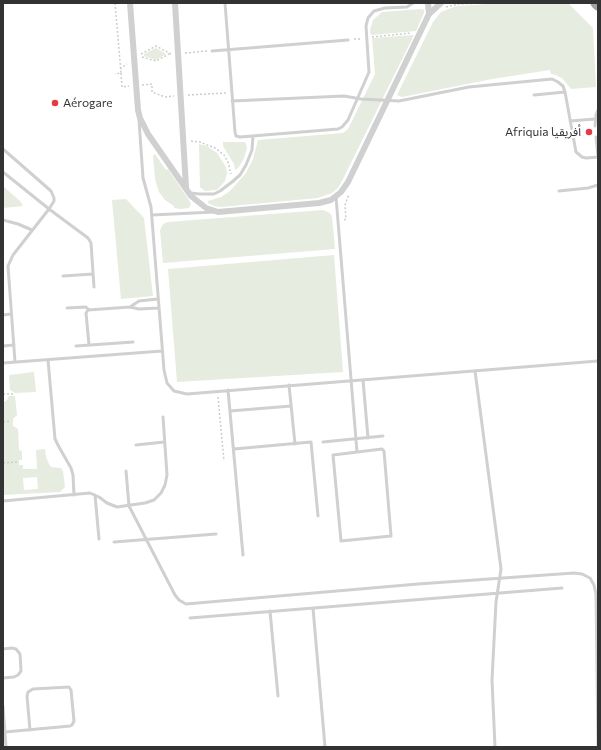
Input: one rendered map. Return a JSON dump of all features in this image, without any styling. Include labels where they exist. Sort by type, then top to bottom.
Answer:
[{"type":"street","points":[[130,3],[138,110],[142,122],[148,134],[200,205],[218,212],[319,203],[336,197],[348,182],[429,14],[441,3]]},
{"type":"street","points":[[175,3],[188,190]]},
{"type":"street","points":[[428,3],[429,14]]},
{"type":"lane","points":[[225,3],[235,134],[240,137],[338,129],[345,124],[358,99],[369,72],[366,22],[374,11],[385,8],[407,7],[413,3]]},
{"type":"lane","points":[[212,51],[348,40]]},
{"type":"lane","points":[[232,101],[335,97],[403,100],[469,87],[552,79],[563,86],[565,92],[576,152],[582,157],[586,158],[598,156],[596,137]]},
{"type":"lane","points":[[534,95],[565,92]]},
{"type":"lane","points":[[138,110],[143,178],[152,215],[158,308],[165,378],[174,391],[187,394],[598,361]]},
{"type":"lane","points":[[595,126],[595,119],[598,110]]},
{"type":"lane","points":[[570,121],[595,119]]},
{"type":"lane","points":[[188,190],[200,194],[214,194],[220,192],[240,175],[252,150],[254,136]]},
{"type":"lane","points":[[3,149],[51,191],[54,201],[13,255],[8,266],[15,362]]},
{"type":"lane","points":[[3,172],[48,209],[88,238],[91,243],[94,288]]},
{"type":"lane","points":[[559,191],[598,186]]},
{"type":"lane","points":[[336,197],[357,452]]},
{"type":"lane","points":[[152,215],[218,212]]},
{"type":"lane","points":[[3,220],[32,230]]},
{"type":"lane","points":[[63,276],[93,274]]},
{"type":"lane","points":[[89,345],[86,313],[90,310],[130,306],[139,301],[158,299]]},
{"type":"lane","points":[[67,308],[86,306],[90,310]]},
{"type":"lane","points":[[130,306],[139,309],[158,308]]},
{"type":"lane","points":[[3,315],[11,314]]},
{"type":"lane","points":[[76,346],[133,342]]},
{"type":"lane","points":[[3,346],[14,345]]},
{"type":"lane","points":[[3,363],[162,351]]},
{"type":"lane","points":[[48,360],[55,438],[71,468],[74,494]]},
{"type":"lane","points":[[475,371],[501,567],[497,593],[492,680],[496,747]]},
{"type":"lane","points":[[363,380],[368,438]]},
{"type":"lane","points":[[289,385],[295,444]]},
{"type":"lane","points":[[228,390],[242,555]]},
{"type":"lane","points":[[230,412],[291,406]]},
{"type":"lane","points":[[3,501],[90,493],[112,506],[117,507],[145,503],[154,500],[161,493],[165,485],[167,475],[163,417]]},
{"type":"lane","points":[[323,442],[383,436]]},
{"type":"lane","points":[[136,444],[164,442]]},
{"type":"lane","points":[[234,449],[312,443],[318,516]]},
{"type":"lane","points":[[384,450],[392,534],[390,536],[340,540],[333,455],[357,452],[384,450]]},
{"type":"lane","points":[[126,471],[129,506],[175,595],[179,600],[186,604],[574,573],[582,574],[590,578],[594,585],[596,594],[598,746]]},
{"type":"lane","points":[[95,495],[99,539]]},
{"type":"lane","points":[[114,542],[216,534]]},
{"type":"lane","points":[[190,618],[562,588]]},
{"type":"lane","points":[[313,608],[326,747]]},
{"type":"lane","points":[[270,611],[278,696]]},
{"type":"lane","points":[[3,649],[16,649],[20,654],[21,671],[14,677],[3,678]]},
{"type":"lane","points":[[5,732],[30,730],[70,726],[73,724],[71,690],[69,687],[33,689],[28,692],[27,696],[30,730]]},
{"type":"lane","points":[[3,706],[6,747]]},
{"type":"path","points":[[115,3],[122,87],[152,84],[152,92],[165,97],[232,92]]},
{"type":"path","points":[[348,40],[407,33],[419,34]]},
{"type":"path","points":[[169,54],[159,61],[138,56],[156,46],[169,54],[212,51]]},
{"type":"path","points":[[120,69],[134,59]]},
{"type":"path","points":[[115,74],[120,74]]},
{"type":"path","points":[[184,141],[200,142],[215,148],[224,155],[231,169],[232,182]]},
{"type":"path","points":[[218,391],[224,461]]},
{"type":"path","points":[[3,394],[14,394]]},
{"type":"path","points":[[3,422],[10,421]]},
{"type":"path","points":[[3,463],[17,462]]},
{"type":"shaded area","points":[[506,3],[568,3],[593,28],[596,87],[571,89],[563,79],[551,74],[550,70],[492,79],[402,97],[397,95],[433,22],[441,12],[456,6]]},
{"type":"shaded area","points":[[424,10],[424,13],[416,31],[371,35],[370,30],[373,20],[382,12]]},
{"type":"shaded area","points":[[414,35],[343,179],[338,188],[332,193],[318,198],[221,207],[208,203],[208,201],[221,197],[230,191],[246,173],[253,159],[258,140],[343,133],[348,129],[375,74],[372,38]]},
{"type":"shaded area","points":[[156,48],[166,54],[156,60],[144,56],[144,54]]},
{"type":"shaded area","points":[[223,142],[245,142],[246,144],[247,148],[244,158],[239,167],[235,170],[234,164],[223,146]]},
{"type":"shaded area","points":[[199,144],[207,146],[217,153],[226,167],[227,173],[225,181],[217,190],[205,191],[200,187]]},
{"type":"shaded area","points":[[155,154],[166,170],[168,169],[189,200],[191,204],[189,208],[174,208],[174,206],[165,200],[159,192],[155,179],[153,156]]},
{"type":"shaded area","points":[[3,186],[21,202],[23,206],[3,208]]},
{"type":"shaded area","points":[[126,199],[144,218],[153,296],[121,299],[112,200]]},
{"type":"shaded area","points":[[323,210],[330,213],[332,217],[335,249],[163,263],[160,230],[163,224],[168,222]]},
{"type":"shaded area","points":[[334,255],[343,372],[177,382],[168,269]]},
{"type":"shaded area","points":[[34,372],[36,392],[15,393],[10,390],[9,375]]},
{"type":"shaded area","points":[[9,396],[15,396],[17,415],[13,419],[13,426],[18,429],[19,450],[22,451],[22,460],[19,460],[19,465],[23,465],[23,469],[37,469],[36,450],[45,449],[46,457],[51,467],[61,468],[63,471],[65,487],[60,492],[3,495],[3,403]],"holes":[[[37,477],[38,489],[24,490],[23,478]]]},
{"type":"place","name":"Aérogare","points":[[55,103]]},
{"type":"place","name":"Afriquia أفريقيا","points":[[589,132]]}]
